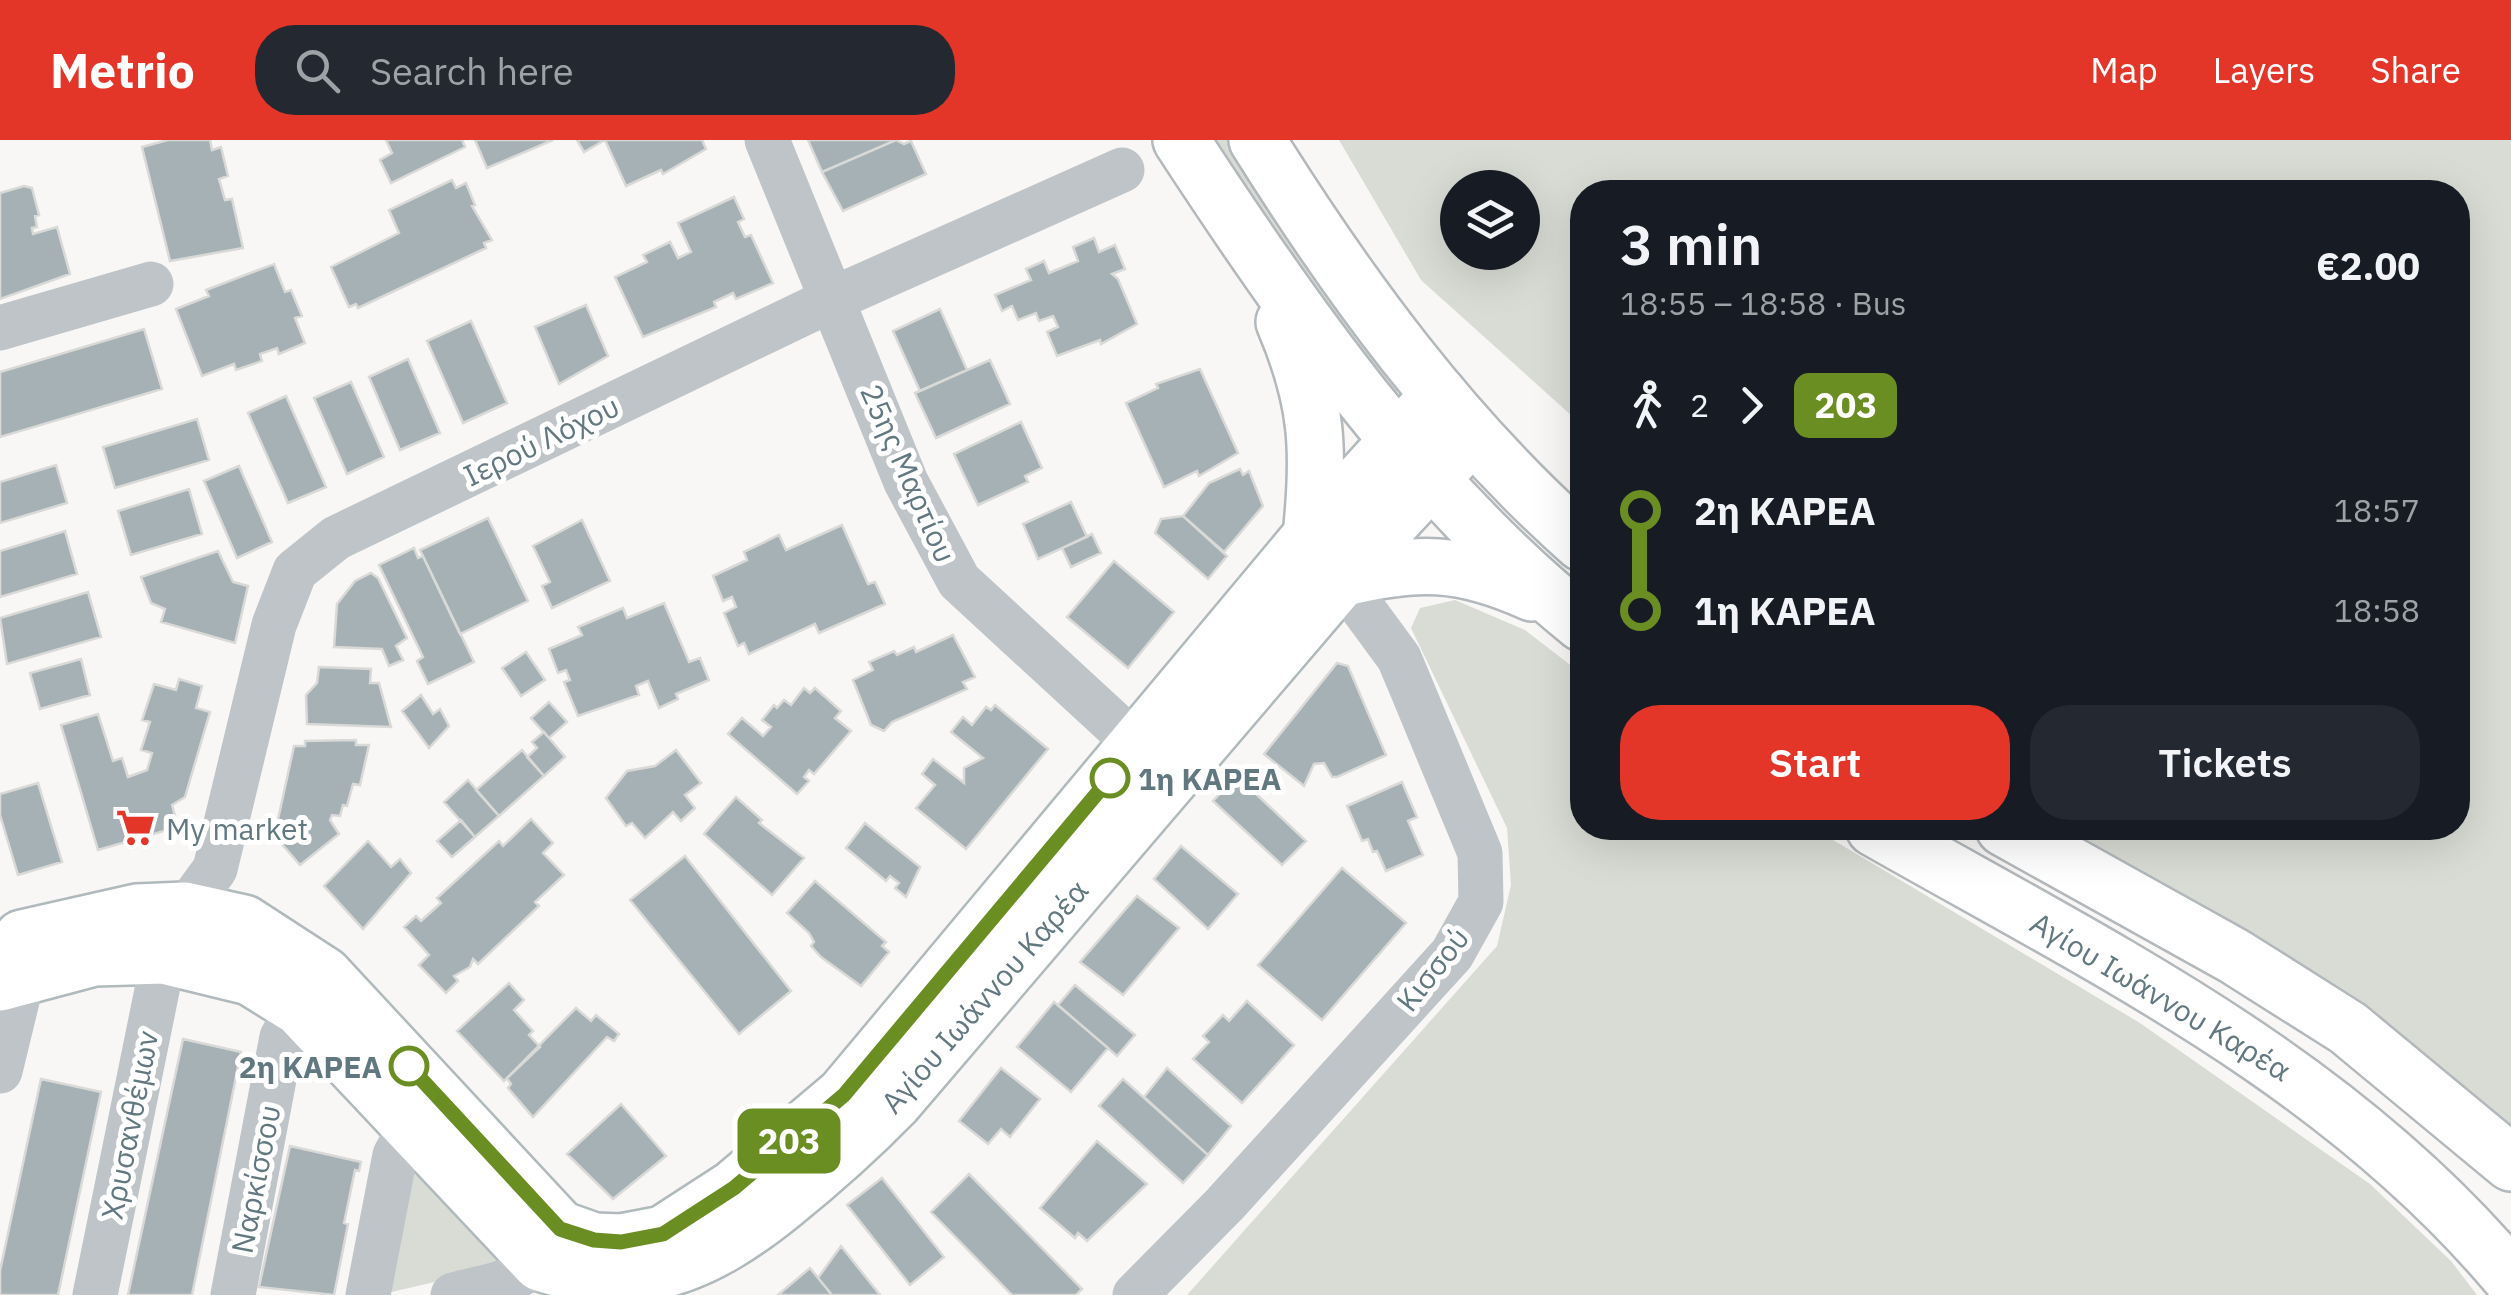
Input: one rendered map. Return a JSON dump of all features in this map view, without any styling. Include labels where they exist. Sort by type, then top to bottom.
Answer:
[{"type":"street","name":"25ης Μαρτίου","points":[[767,140],[835,298],[906,482],[958,581],[1137,745]]},
{"type":"street","points":[[1181,140],[1256,255],[1415,458],[1491,543],[1570,613]]},
{"type":"street","points":[[1258,140],[1320,241],[1455,415],[1533,500],[1570,532]]},
{"type":"street","name":"Ιερού Λόχου","points":[[175,933],[214,870],[274,625],[295,570],[336,538],[835,298],[1122,170]]},
{"type":"street","points":[[1256,255],[1312,400],[1326,558],[1387,568],[1433,564],[1479,570],[1570,614]]},
{"type":"street","points":[[0,328],[152,284]]},
{"type":"street","name":"Αγίου Ιωάννου Καρέα","points":[[175,933],[300,1008],[411,1126],[530,1267],[609,1286],[662,1280],[719,1254],[845,1152],[895,1101],[1326,558],[1455,415]]},
{"type":"street","name":"Αγίου Ιωάννου Καρέα","points":[[530,1267],[594,1240],[621,1242],[663,1234],[734,1188],[830,1107],[1137,745],[1326,558]]},
{"type":"street","name":"Κισσού","points":[[1135,1295],[1225,1204],[1452,954],[1481,902],[1480,853],[1399,658],[1326,558]]},
{"type":"street","name":"Αγίου Ιωάννου Καρέα","points":[[1895,840],[2199,1013],[2307,1084],[2460,1217],[2511,1278]]},
{"type":"street","points":[[2026,840],[2234,956],[2348,1028],[2511,1163]]},
{"type":"street","name":"Αγίου Ιωάννου Καρέα","points":[[8,968],[94,958],[175,933],[244,923],[324,975],[530,1267]]},
{"type":"street","name":"Χρυσανθέμων","points":[[95,1295],[175,933]]},
{"type":"street","points":[[0,1071],[8,968]]},
{"type":"street","name":"Ναρκίσσου","points":[[232,1295],[282,1037],[300,1008]]},
{"type":"street","points":[[368,1295],[395,1156],[411,1126]]},
{"type":"street","points":[[453,1295],[530,1267]]},
{"type":"shaded area","points":[[1210,140],[1234,140],[1395,374],[1401,394],[1390,387],[1281,249]]},
{"type":"shaded area","points":[[1339,140],[2511,140],[2511,1143],[2072,840],[2470,840],[2470,180],[1570,180],[1570,414],[1421,280]]},
{"type":"shaded area","points":[[1455,600],[1525,630],[1570,665],[1570,840],[1833,840],[2140,1023],[2370,1184],[2451,1261],[2477,1295],[1187,1295],[1497,946],[1511,885],[1507,828],[1411,628],[1420,608]]},
{"type":"shaded area","points":[[409,1158],[511,1264],[379,1295]]},
{"type":"building","points":[[168,140],[210,140],[212,150],[221,147],[228,176],[219,179],[225,200],[232,199],[243,248],[170,261],[142,147]]},
{"type":"building","points":[[386,140],[462,140],[465,147],[391,183],[380,160],[392,153]]},
{"type":"building","points":[[475,140],[553,140],[487,168]]},
{"type":"building","points":[[577,140],[605,140],[584,152]]},
{"type":"building","points":[[605,140],[702,140],[706,149],[663,174],[661,170],[626,186]]},
{"type":"building","points":[[808,140],[896,140],[822,172]]},
{"type":"building","points":[[896,140],[904,144],[911,141],[926,174],[843,211],[822,172]]},
{"type":"building","points":[[452,180],[456,188],[466,183],[475,205],[472,206],[492,240],[484,243],[486,248],[358,308],[356,304],[349,307],[331,267],[399,233],[389,210]]},
{"type":"building","points":[[24,186],[32,188],[39,215],[35,216],[37,227],[32,228],[33,234],[57,227],[70,274],[0,299],[0,193]]},
{"type":"building","points":[[734,197],[744,219],[738,222],[745,237],[751,235],[773,283],[736,299],[733,293],[714,302],[716,307],[643,337],[615,277],[647,262],[643,255],[670,242],[678,258],[691,252],[678,223]]},
{"type":"building","points":[[1094,238],[1099,252],[1115,245],[1125,269],[1112,274],[1118,279],[1137,324],[1101,344],[1100,340],[1057,356],[1047,332],[1058,327],[1053,316],[1039,321],[1036,313],[1018,320],[1012,306],[1002,311],[995,295],[1031,280],[1026,269],[1044,261],[1049,273],[1078,261],[1073,247]]},
{"type":"building","points":[[274,264],[285,292],[291,290],[302,316],[295,318],[305,343],[279,354],[277,348],[260,354],[262,361],[236,370],[234,364],[202,376],[176,309],[209,296],[206,290]]},
{"type":"building","points":[[586,305],[608,356],[559,384],[535,327]]},
{"type":"building","points":[[940,309],[967,370],[920,391],[893,331]]},
{"type":"building","points":[[471,321],[507,403],[463,423],[427,341]]},
{"type":"building","points":[[144,329],[162,389],[0,437],[0,372]]},
{"type":"building","points":[[408,359],[440,433],[400,450],[369,377]]},
{"type":"building","points":[[990,360],[1010,404],[936,438],[915,393]]},
{"type":"building","points":[[1200,369],[1238,453],[1199,476],[1197,471],[1164,487],[1126,403],[1158,388],[1156,384]]},
{"type":"building","points":[[351,382],[384,457],[347,474],[314,398]]},
{"type":"building","points":[[286,396],[326,487],[288,503],[248,413]]},
{"type":"building","points":[[197,419],[209,460],[115,488],[103,447]]},
{"type":"building","points":[[1021,422],[1042,468],[1025,476],[1028,482],[978,505],[954,454]]},
{"type":"building","points":[[56,465],[67,503],[0,523],[0,482]]},
{"type":"building","points":[[239,466],[272,542],[237,558],[204,481]]},
{"type":"building","points":[[1240,469],[1243,475],[1249,471],[1263,506],[1224,552],[1183,516],[1209,483]]},
{"type":"building","points":[[189,489],[202,534],[131,555],[118,511]]},
{"type":"building","points":[[1071,502],[1087,537],[1038,559],[1023,524]]},
{"type":"building","points":[[1183,516],[1227,556],[1208,579],[1155,533],[1161,519]]},
{"type":"building","points":[[488,518],[528,601],[460,634],[420,550]]},
{"type":"building","points":[[582,520],[610,581],[552,608],[542,586],[550,582],[533,546]]},
{"type":"building","points":[[842,525],[868,584],[875,582],[885,604],[819,633],[815,624],[749,654],[744,643],[738,646],[724,613],[736,607],[732,597],[723,601],[713,576],[747,560],[744,552],[779,535],[786,550]]},
{"type":"building","points":[[65,531],[77,574],[0,597],[0,551]]},
{"type":"building","points":[[1092,534],[1101,553],[1071,567],[1062,548]]},
{"type":"building","points":[[414,548],[418,558],[423,556],[474,662],[428,684],[417,661],[423,657],[379,565]]},
{"type":"building","points":[[218,551],[233,582],[248,586],[235,643],[161,622],[165,609],[151,603],[141,577]]},
{"type":"building","points":[[1114,561],[1174,612],[1128,668],[1067,617]]},
{"type":"building","points":[[371,573],[378,578],[407,638],[396,646],[403,660],[389,666],[382,649],[334,647],[337,604],[355,581]]},
{"type":"building","points":[[88,592],[101,637],[7,664],[0,618]]},
{"type":"building","points":[[664,603],[689,662],[700,658],[709,680],[676,694],[678,699],[659,708],[648,681],[636,686],[639,695],[578,716],[564,682],[570,680],[566,670],[558,673],[549,649],[582,635],[578,627],[623,608],[627,618]]},
{"type":"building","points":[[953,635],[975,677],[963,682],[967,689],[892,722],[884,731],[871,725],[853,680],[873,670],[869,662],[894,651],[897,655],[914,647],[916,652]]},
{"type":"building","points":[[526,652],[545,680],[521,696],[502,668]]},
{"type":"building","points":[[81,659],[90,695],[40,709],[30,673]]},
{"type":"building","points":[[1337,663],[1348,666],[1386,755],[1337,777],[1332,777],[1324,763],[1314,764],[1304,786],[1264,754]]},
{"type":"building","points":[[319,667],[371,669],[370,683],[379,683],[391,727],[307,724],[306,695],[317,683]]},
{"type":"building","points":[[179,679],[202,686],[196,708],[210,712],[185,797],[172,805],[178,827],[98,850],[61,725],[98,714],[113,761],[122,758],[128,777],[147,770],[152,753],[141,750],[150,722],[142,720],[154,684],[176,690]]},
{"type":"building","points":[[804,688],[810,693],[815,688],[841,711],[835,718],[851,731],[814,774],[809,770],[804,777],[809,781],[797,794],[728,734],[742,718],[763,736],[771,727],[762,720],[774,705],[777,708],[784,700],[791,705]]},
{"type":"building","points":[[421,695],[433,714],[440,709],[449,726],[429,748],[402,711]]},
{"type":"building","points":[[549,702],[567,722],[549,738],[531,718]]},
{"type":"building","points":[[995,705],[1048,749],[966,849],[916,808],[935,785],[922,774],[933,759],[964,783],[964,768],[983,758],[951,732],[963,717],[972,725],[986,707],[991,710]]},
{"type":"building","points":[[544,732],[565,757],[544,776],[527,757],[537,748],[532,742]]},
{"type":"building","points":[[356,740],[356,745],[369,745],[360,785],[353,784],[347,806],[343,805],[340,816],[332,815],[330,820],[339,834],[300,865],[269,829],[277,824],[294,746],[305,746],[305,741]]},
{"type":"building","points":[[522,750],[544,776],[499,816],[476,790]]},
{"type":"building","points":[[676,750],[701,783],[685,795],[695,808],[681,821],[673,812],[645,838],[632,823],[626,826],[606,798],[627,771],[655,766]]},
{"type":"building","points":[[1237,776],[1306,841],[1282,865],[1213,801]]},
{"type":"building","points":[[468,780],[499,816],[475,837],[444,802]]},
{"type":"building","points":[[1402,782],[1417,817],[1408,821],[1423,855],[1386,871],[1368,839],[1362,841],[1347,806]]},
{"type":"building","points":[[38,783],[62,862],[18,875],[0,815],[0,794]]},
{"type":"building","points":[[736,797],[762,820],[759,823],[804,858],[772,895],[704,834]]},
{"type":"building","points":[[531,819],[553,843],[543,853],[564,875],[535,902],[539,906],[478,964],[473,959],[470,967],[454,976],[458,981],[446,993],[419,965],[429,955],[404,927],[416,916],[421,921],[441,903],[437,898],[499,841],[503,846]]},
{"type":"building","points":[[461,820],[475,837],[452,857],[437,841]]},
{"type":"building","points":[[865,823],[920,867],[906,897],[895,888],[899,883],[890,876],[886,881],[846,848]]},
{"type":"building","points":[[368,841],[391,867],[400,859],[411,873],[363,929],[324,886]]},
{"type":"building","points":[[1181,846],[1238,894],[1208,929],[1154,879]]},
{"type":"building","points":[[685,856],[791,991],[739,1034],[630,900]]},
{"type":"building","points":[[1342,868],[1406,923],[1322,1020],[1258,965]]},
{"type":"building","points":[[815,881],[886,942],[882,946],[889,952],[861,986],[821,957],[811,946],[814,942],[809,933],[787,913]]},
{"type":"building","points":[[1137,896],[1179,928],[1123,995],[1080,962]]},
{"type":"building","points":[[509,983],[524,1000],[514,1010],[533,1031],[529,1035],[540,1047],[504,1081],[457,1031]]},
{"type":"building","points":[[1075,985],[1135,1035],[1117,1056],[1058,1005]]},
{"type":"building","points":[[1247,1001],[1294,1045],[1242,1103],[1193,1059],[1209,1042],[1203,1036],[1223,1015],[1229,1021]]},
{"type":"building","points":[[1054,1002],[1108,1048],[1071,1092],[1017,1047]]},
{"type":"building","points":[[576,1008],[591,1021],[596,1015],[619,1034],[614,1041],[607,1037],[533,1117],[508,1088],[511,1084],[507,1078]]},
{"type":"building","points":[[183,1039],[241,1052],[192,1295],[128,1295]]},
{"type":"building","points":[[1001,1068],[1040,1099],[1010,1137],[1001,1129],[988,1144],[959,1121]]},
{"type":"building","points":[[1167,1068],[1231,1126],[1208,1155],[1144,1097]]},
{"type":"building","points":[[41,1079],[101,1092],[58,1295],[0,1295],[0,1271]]},
{"type":"building","points":[[1123,1079],[1208,1155],[1183,1183],[1099,1106]]},
{"type":"building","points":[[621,1104],[666,1156],[613,1199],[567,1154]]},
{"type":"building","points":[[1097,1141],[1147,1184],[1087,1241],[1078,1233],[1075,1238],[1040,1208]]},
{"type":"building","points":[[290,1146],[361,1162],[359,1171],[355,1170],[344,1223],[348,1224],[334,1295],[259,1287]]},
{"type":"building","points":[[969,1174],[1082,1289],[1076,1295],[1012,1295],[931,1212]]},
{"type":"building","points":[[882,1178],[944,1257],[910,1285],[847,1205]]},
{"type":"building","points":[[841,1246],[880,1295],[832,1295],[818,1278]]},
{"type":"building","points":[[810,1268],[832,1295],[778,1295]]},
{"type":"bus line","name":"203","points":[[409,1066],[560,1229],[594,1240],[621,1242],[663,1234],[734,1188],[844,1095],[1110,778]]},
{"type":"place","name":"1η ΚΑΡΕΑ","points":[[1110,778]]},
{"type":"place","name":"My market","points":[[136,828]]},
{"type":"place","name":"2η ΚΑΡΕΑ","points":[[409,1066]]}]
